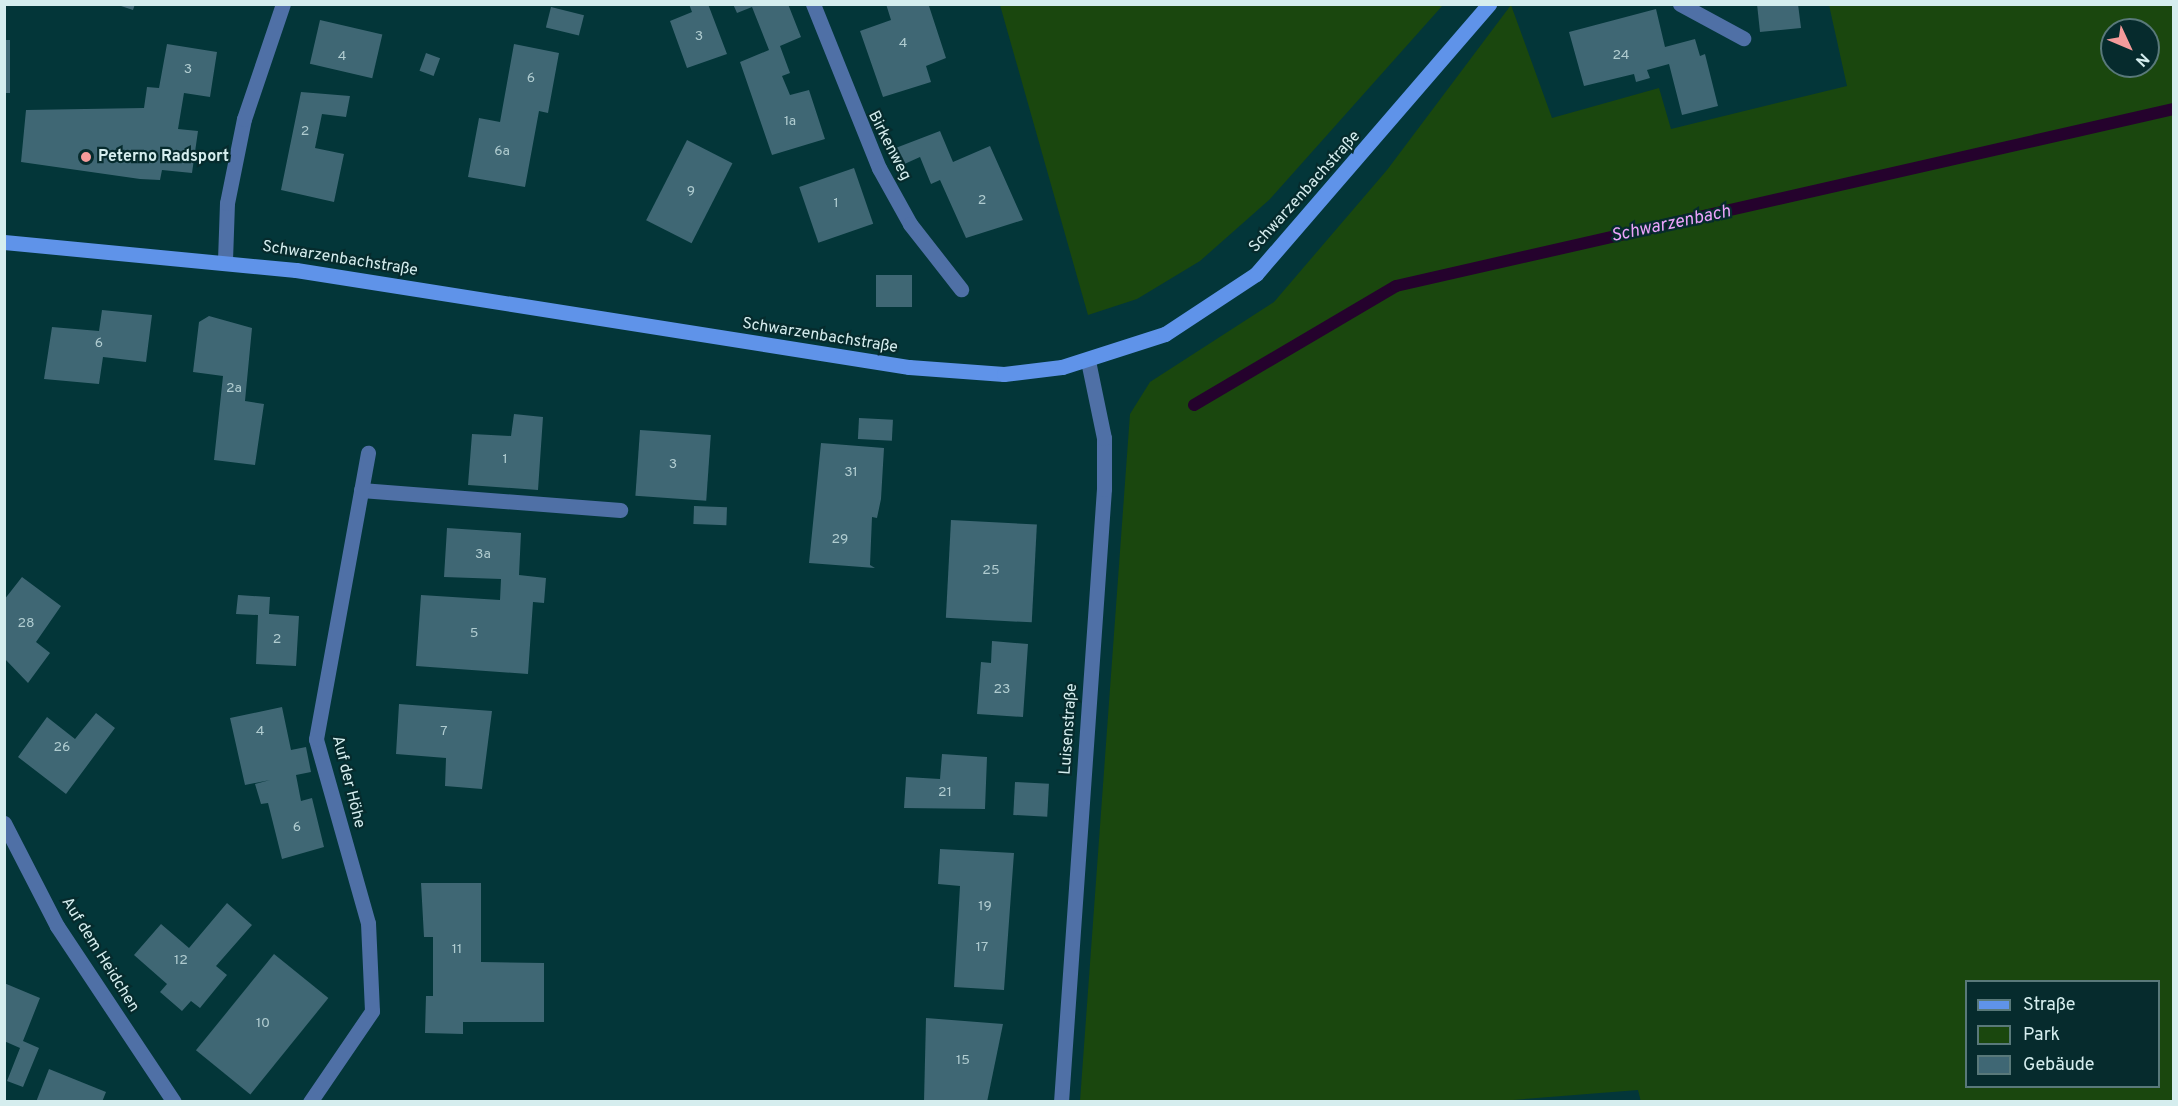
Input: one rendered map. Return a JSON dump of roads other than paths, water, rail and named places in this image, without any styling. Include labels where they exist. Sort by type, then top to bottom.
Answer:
[{"type":"main road","name":"Schwarzenbachstraße","points":[[4,242],[225,260],[909,367],[1004,374],[1088,361],[1190,322],[1256,274],[1489,4]]},
{"type":"street","points":[[225,260],[227,203],[244,119],[283,4]]},
{"type":"street","name":"Birkenweg","points":[[813,4],[869,149],[910,224],[961,289]]},
{"type":"street","points":[[1680,4],[1743,38]]},
{"type":"street","name":"Luisenstraße","points":[[1061,1101],[1104,489],[1104,438],[1088,361]]},
{"type":"street","name":"Auf der Höhe","points":[[310,1101],[372,1011],[368,923],[316,739],[368,453]]},
{"type":"street","points":[[361,490],[620,510]]},
{"type":"street","name":"Auf dem Heidchen","points":[[4,823],[57,926],[174,1101]]},
{"type":"waterway","name":"Schwarzenbach","points":[[1194,405],[1396,286],[2174,109]]},
{"type":"place","name":"Peterno Radsport","points":[[86,157]]}]
